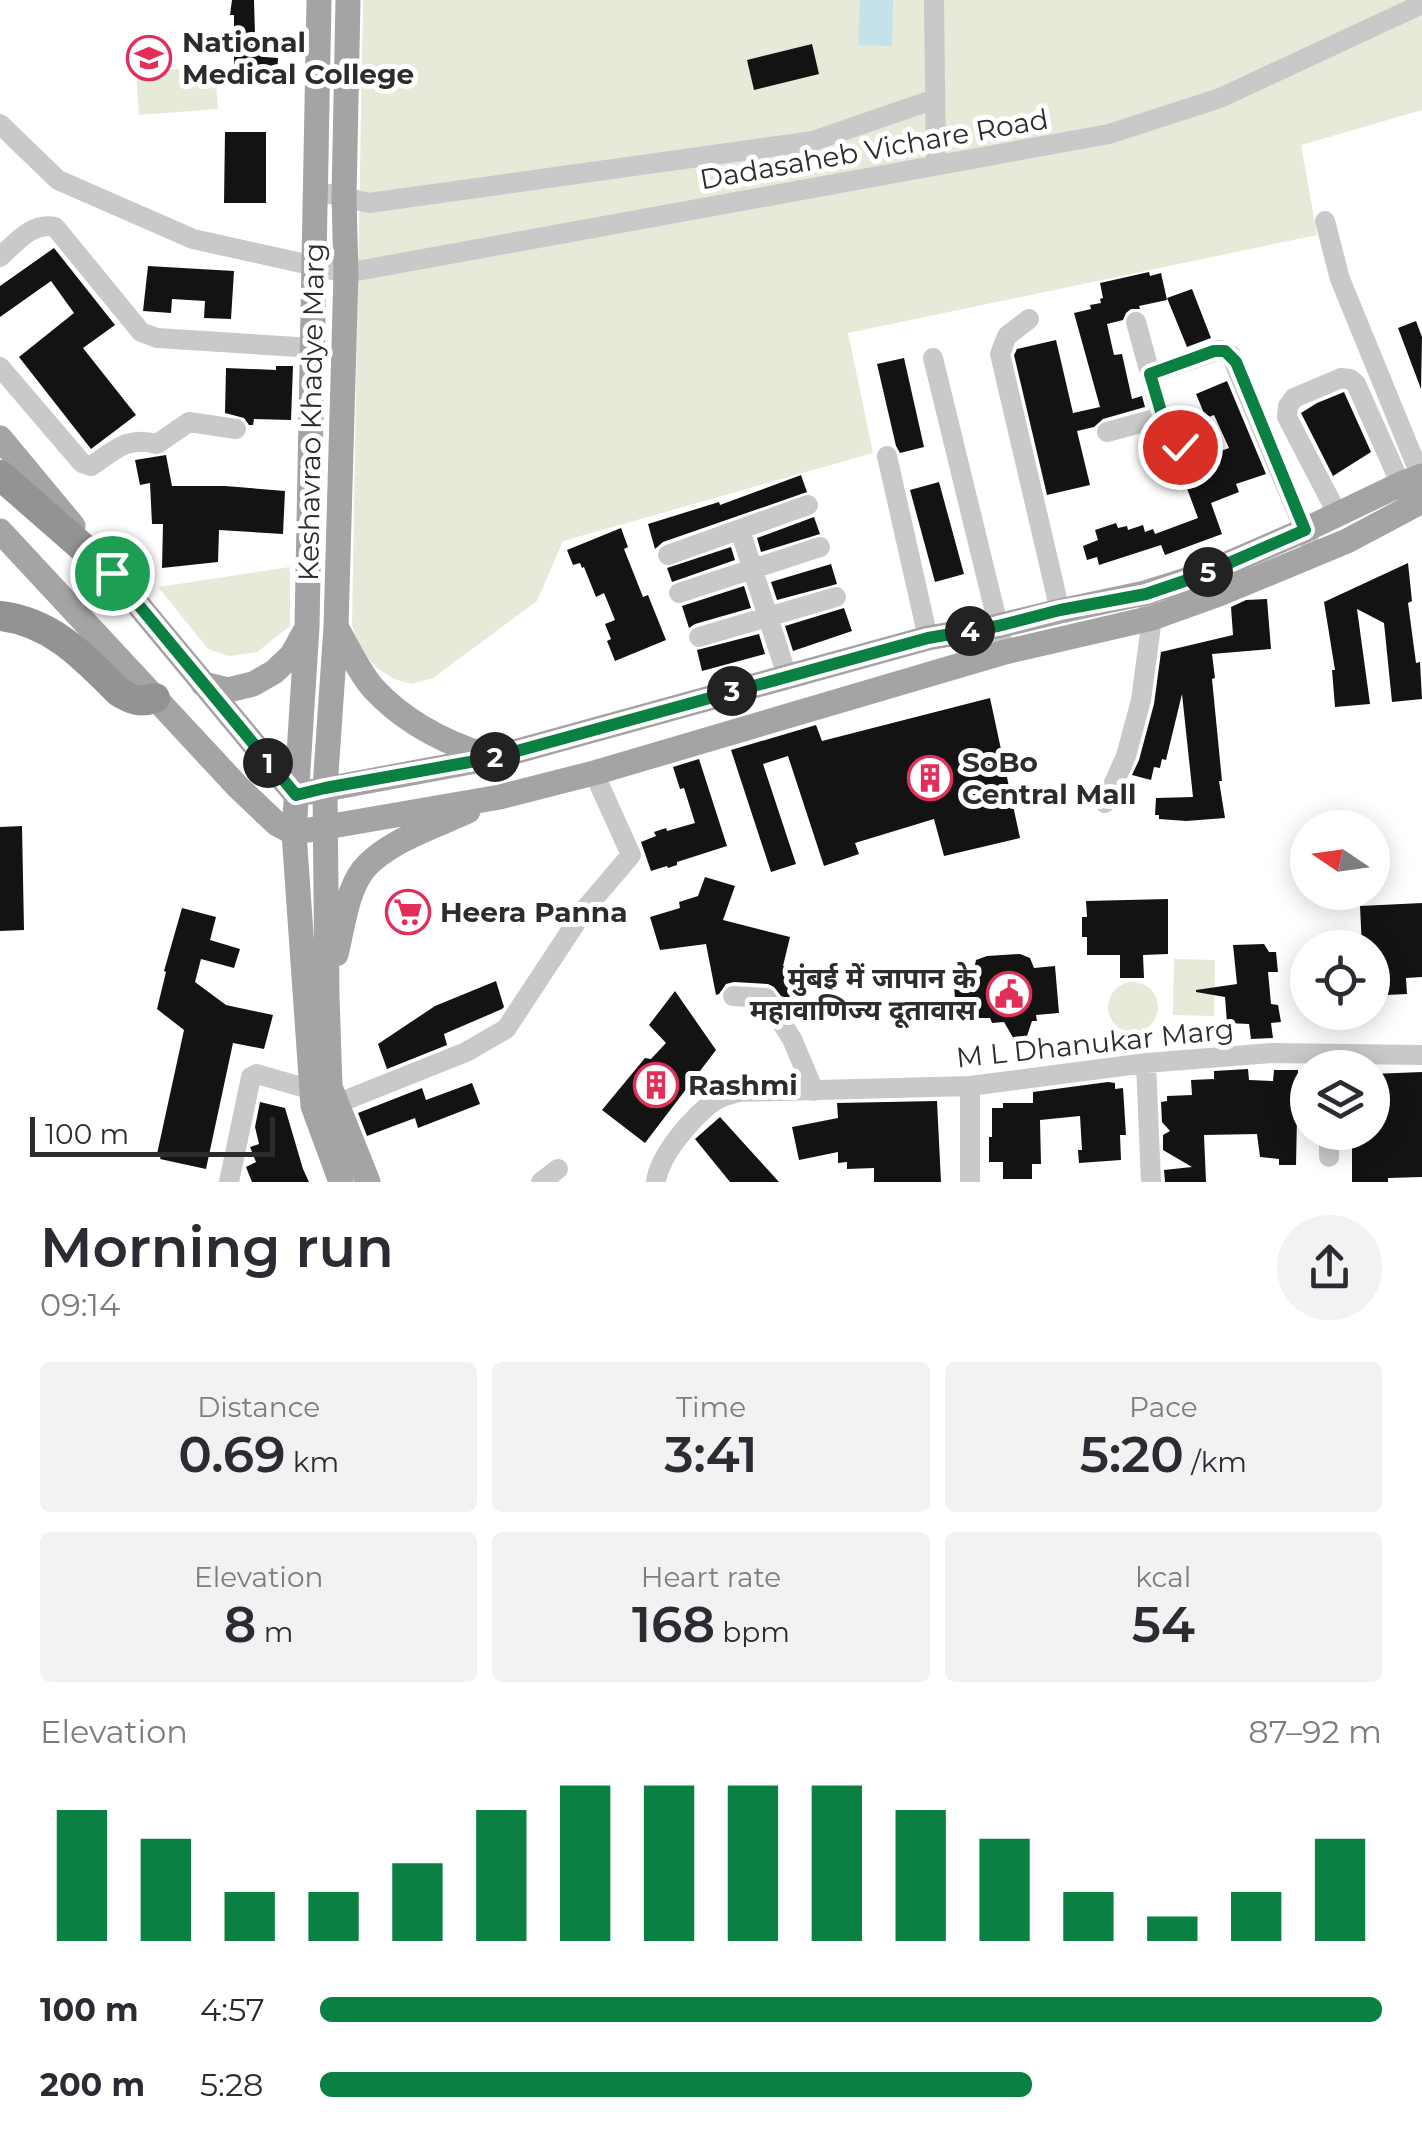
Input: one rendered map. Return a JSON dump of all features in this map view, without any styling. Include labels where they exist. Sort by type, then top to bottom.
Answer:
[{"type":"highway","points":[[0,475],[112,573]]},
{"type":"highway","points":[[0,616],[57,634],[130,698],[142,702],[155,698]]},
{"type":"main road","name":"Keshavrao Khadye Marg","points":[[319,0],[307,627],[294,834],[313,1106],[341,1182]]},
{"type":"main road","name":"Keshavrao Khadye Marg","points":[[327,996],[324,826],[336,627],[346,273],[348,0]]},
{"type":"main road","points":[[0,438],[296,795],[492,758],[928,638],[1060,610],[1149,606],[1219,594],[1310,542],[1338,515],[1415,489]]},
{"type":"main road","points":[[1310,542],[1347,541],[1415,489]]},
{"type":"main road","points":[[0,531],[238,788],[276,824],[294,834],[500,797],[594,774],[1149,606]]},
{"type":"main road","points":[[204,684],[228,690],[253,684],[292,655],[307,627]]},
{"type":"main road","points":[[336,627],[371,686],[397,710],[422,729],[492,758]]},
{"type":"main road","points":[[736,690],[747,728]]},
{"type":"main road","points":[[368,1182],[330,1087],[327,996],[348,900],[362,871],[384,852],[500,797]]},
{"type":"street","points":[[934,0],[936,164]]},
{"type":"street","name":"Dadasaheb Vichare Road","points":[[0,124],[58,180],[193,240],[346,273],[1109,134],[1220,98],[1422,4]]},
{"type":"street","points":[[316,191],[369,203],[813,141],[935,99]]},
{"type":"street","points":[[1324,220],[1340,279],[1415,489]]},
{"type":"street","points":[[0,257],[32,229],[55,227],[141,332],[158,338],[313,348]]},
{"type":"street","points":[[1029,319],[1007,336],[1000,354],[1060,610]]},
{"type":"street","points":[[1136,322],[1172,445],[1180,447],[1210,438]]},
{"type":"street","points":[[1150,374],[1219,350],[1232,356],[1310,542]]},
{"type":"street","points":[[933,358],[1005,652]]},
{"type":"street","points":[[0,367],[82,463],[90,466],[131,440],[158,444],[189,422],[236,430]]},
{"type":"street","points":[[1338,515],[1287,417],[1294,398],[1341,378],[1356,384],[1415,489]]},
{"type":"street","points":[[1106,432],[1162,416]]},
{"type":"street","points":[[887,456],[928,638]]},
{"type":"street","points":[[668,555],[808,504]]},
{"type":"street","points":[[740,530],[787,676]]},
{"type":"street","points":[[678,593],[820,547]]},
{"type":"street","points":[[699,637],[836,597]]},
{"type":"street","points":[[1105,803],[1126,756],[1141,700],[1149,606]]},
{"type":"street","points":[[336,1104],[466,1052],[506,1029],[585,908],[631,854],[594,774]]},
{"type":"street","points":[[733,996],[766,998],[792,1039],[814,1091]]},
{"type":"street","name":"M L Dhanukar Marg","points":[[656,1182],[658,1170],[678,1138],[719,1098],[739,1092],[970,1086],[1146,1062],[1272,1053],[1290,1055]]},
{"type":"street","name":"M L Dhanukar Marg","points":[[1390,1057],[1422,1055]]},
{"type":"street","points":[[1146,1062],[1152,1182]]},
{"type":"street","points":[[229,1182],[251,1077],[257,1074],[312,1090]]},
{"type":"street","points":[[970,1086],[970,1182]]},
{"type":"street","points":[[1329,1150],[1329,1157]]},
{"type":"green space","points":[[363,0],[1422,0],[1422,110],[1301,145],[1317,235],[848,333],[873,453],[563,541],[537,601],[433,678],[411,684],[377,668],[361,651],[352,625]]},
{"type":"green space","points":[[215,66],[218,109],[139,115],[136,72]]},
{"type":"green space","points":[[290,567],[290,626],[257,652],[229,656],[208,649],[158,587]]},
{"type":"green space","points":[[1174,959],[1215,960],[1214,1016],[1173,1015]]},
{"type":"green space","points":[[1133,982],[1151,989],[1158,1007],[1151,1025],[1133,1032],[1115,1025],[1108,1007],[1115,989]]},
{"type":"water","points":[[860,0],[893,0],[892,46],[858,45]]},
{"type":"building","points":[[232,0],[254,0],[255,35],[266,36],[265,57],[278,58],[277,76],[234,74]]},
{"type":"building","points":[[812,44],[819,74],[754,90],[747,60]]},
{"type":"building","points":[[225,132],[266,132],[266,203],[224,203]]},
{"type":"building","points":[[54,248],[115,325],[83,348],[136,415],[91,449],[19,357],[74,313],[51,281],[0,317],[0,286]]},
{"type":"building","points":[[148,266],[234,271],[231,319],[204,318],[205,301],[172,299],[171,313],[143,311]]},
{"type":"building","points":[[1149,272],[1150,276],[1161,273],[1167,300],[1131,309],[1123,320],[1107,324],[1114,355],[1122,354],[1132,399],[1142,396],[1145,407],[1077,431],[1090,485],[1047,495],[1014,355],[1017,349],[1056,340],[1073,413],[1100,407],[1074,313],[1101,303],[1100,283]]},
{"type":"building","points":[[1192,289],[1211,338],[1187,347],[1167,298]]},
{"type":"building","points":[[1416,321],[1422,337],[1421,389],[1398,328]]},
{"type":"building","points":[[904,358],[924,447],[900,453],[877,364]]},
{"type":"building","points":[[276,366],[293,366],[291,420],[254,419],[253,425],[249,425],[244,418],[225,413],[226,368],[276,370]]},
{"type":"building","points":[[1227,381],[1266,474],[1236,484],[1239,492],[1211,503],[1222,534],[1165,555],[1161,545],[1099,565],[1097,557],[1087,560],[1083,546],[1098,540],[1095,530],[1116,523],[1118,528],[1127,526],[1128,530],[1143,525],[1145,532],[1153,529],[1155,534],[1198,518],[1179,467],[1229,448],[1214,415],[1206,418],[1196,394]]},
{"type":"building","points":[[1344,392],[1371,452],[1333,476],[1301,413]]},
{"type":"building","points":[[166,455],[172,486],[285,491],[283,534],[219,530],[218,562],[162,568],[163,524],[152,524],[150,483],[140,485],[135,460]]},
{"type":"building","points":[[801,475],[807,492],[663,542],[655,549],[648,524],[719,502],[720,505]]},
{"type":"building","points":[[939,482],[964,574],[935,582],[910,490]]},
{"type":"building","points":[[814,517],[820,534],[761,552],[757,538]]},
{"type":"building","points":[[621,528],[628,547],[624,549],[643,597],[648,595],[666,640],[615,661],[605,624],[615,620],[604,593],[596,597],[584,567],[580,563],[573,565],[567,550]]},
{"type":"building","points":[[731,547],[735,560],[672,582],[667,568]]},
{"type":"building","points":[[1408,563],[1412,601],[1408,603],[1416,663],[1420,662],[1422,699],[1392,702],[1384,623],[1357,609],[1370,704],[1335,707],[1335,670],[1324,602]]},
{"type":"building","points":[[831,564],[837,584],[777,600],[771,582]]},
{"type":"building","points":[[744,586],[751,608],[689,628],[682,606]]},
{"type":"building","points":[[1267,599],[1271,649],[1212,654],[1219,781],[1225,818],[1159,819],[1155,815],[1156,798],[1193,797],[1182,694],[1166,760],[1162,759],[1160,768],[1154,767],[1151,780],[1132,775],[1154,704],[1161,652],[1233,635],[1231,607],[1246,600]]},
{"type":"building","points":[[844,608],[852,631],[793,651],[785,626]]},
{"type":"building","points":[[759,634],[765,654],[702,671],[697,650]]},
{"type":"building","name":"SoBo Central Mall","points":[[990,698],[1020,838],[944,856],[934,819],[855,843],[859,854],[824,866],[788,756],[763,764],[796,864],[771,872],[731,750],[816,725],[822,741]]},
{"type":"building","points":[[699,759],[727,846],[651,871],[641,842],[656,836],[654,832],[695,823],[673,767]]},
{"type":"building","points":[[22,826],[24,930],[0,931],[0,827]]},
{"type":"building","points":[[705,877],[735,886],[723,920],[790,937],[783,966],[798,971],[789,999],[768,984],[734,982],[726,984],[716,995],[706,944],[660,950],[650,917],[680,908],[679,902],[698,896]]},
{"type":"building","points":[[1168,899],[1168,954],[1143,955],[1144,978],[1120,978],[1120,955],[1087,955],[1087,937],[1082,937],[1086,901]]},
{"type":"building","points":[[1422,903],[1422,977],[1406,978],[1407,994],[1390,995],[1390,930],[1361,930],[1360,910],[1390,910],[1390,905]]},
{"type":"building","points":[[182,908],[216,917],[210,940],[240,949],[234,968],[201,959],[195,982],[226,1005],[273,1015],[264,1049],[233,1043],[206,1169],[160,1159],[157,1154],[184,1030],[157,1009]]},
{"type":"building","points":[[1264,944],[1269,952],[1276,952],[1278,972],[1268,972],[1271,1004],[1278,1005],[1281,1022],[1271,1023],[1273,1038],[1251,1039],[1249,1024],[1227,1023],[1225,997],[1196,990],[1237,984],[1233,945]]},
{"type":"building","points":[[1020,954],[1030,958],[1034,968],[1055,966],[1059,1013],[1036,1015],[1037,1021],[1032,1021],[1026,1039],[1015,1041],[1004,1022],[974,1018],[971,1000],[955,999],[953,970],[959,964],[974,970],[976,960],[987,956]]},
{"type":"building","points":[[496,981],[502,1009],[444,1034],[447,1045],[387,1069],[378,1044],[435,1006]]},
{"type":"building","name":"Rashmi","points":[[675,991],[716,1050],[645,1143],[602,1110],[645,1058],[651,1059],[666,1043],[649,1025]]},
{"type":"building","points":[[1248,1069],[1249,1080],[1273,1081],[1274,1070],[1290,1070],[1290,1150],[1296,1150],[1296,1165],[1279,1165],[1279,1159],[1260,1157],[1257,1134],[1204,1135],[1206,1182],[1165,1182],[1164,1170],[1192,1167],[1163,1150],[1163,1135],[1170,1131],[1162,1122],[1161,1102],[1167,1101],[1167,1096],[1192,1095],[1191,1080],[1214,1079],[1214,1071]]},
{"type":"building","points":[[1422,1072],[1422,1177],[1352,1182],[1352,1150],[1390,1150],[1390,1073]]},
{"type":"building","points":[[472,1083],[480,1104],[418,1128],[415,1118],[367,1136],[358,1113],[422,1088],[426,1100]]},
{"type":"building","points":[[1115,1083],[1115,1089],[1123,1088],[1126,1135],[1120,1135],[1121,1160],[1079,1163],[1080,1116],[1040,1120],[1041,1164],[1032,1164],[1032,1179],[1003,1179],[1003,1162],[989,1162],[992,1108],[1003,1108],[1003,1103],[1033,1103],[1033,1092]]},
{"type":"building","points":[[937,1101],[941,1182],[874,1182],[874,1168],[847,1169],[847,1162],[838,1163],[838,1152],[799,1160],[792,1127],[838,1118],[837,1103]]},
{"type":"building","points":[[260,1102],[285,1108],[309,1182],[252,1182],[246,1167],[256,1162],[250,1147],[259,1144],[255,1127]]},
{"type":"building","points":[[720,1117],[779,1182],[730,1182],[695,1139]]},
{"type":"place","name":"National Medical College","points":[[149,58]]},
{"type":"place","name":"SoBo Central Mall","points":[[930,778]]},
{"type":"place","name":"Heera Panna","points":[[408,912]]},
{"type":"place","name":"मुंबई में जापान के महावाणिज्य दूतावास","points":[[1009,994]]},
{"type":"place","name":"Rashmi","points":[[656,1085]]},
{"type":"route","points":[[112,573],[296,795],[492,758],[928,638],[1146,594],[1199,576],[1305,530],[1236,362],[1225,351],[1214,351],[1150,374],[1170,442],[1180,447]]}]
